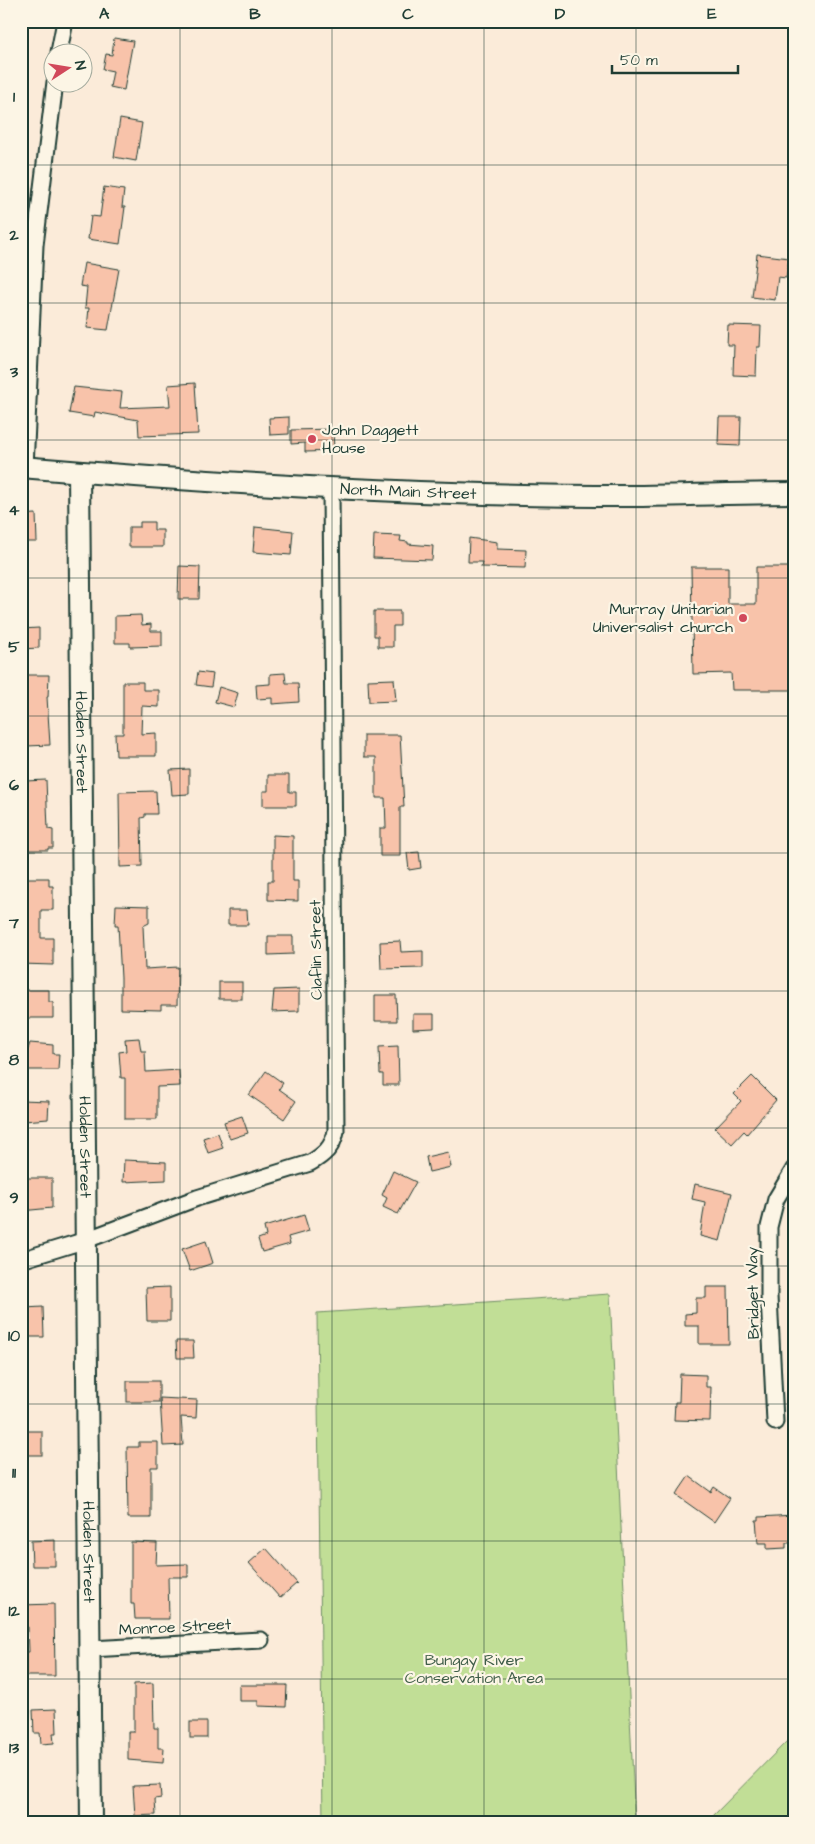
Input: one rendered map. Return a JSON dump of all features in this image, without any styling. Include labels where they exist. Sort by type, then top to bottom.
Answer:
[{"type":"main road","name":"North Main Street","points":[[23,468],[331,489],[627,496],[794,493]]},
{"type":"main road","name":"Holden Street","points":[[78,472],[91,1823]]},
{"type":"street","points":[[61,42],[65,21]]},
{"type":"street","points":[[23,468],[35,245],[54,92]]},
{"type":"street","points":[[794,484],[794,493]]},
{"type":"street","name":"Claflin Street","points":[[21,1260],[86,1240],[197,1198],[310,1163],[319,1158],[334,1142],[336,1131],[331,489]]},
{"type":"street","name":"Bridget Way","points":[[774,1422],[769,1296],[769,1227],[776,1199],[794,1169]]},
{"type":"street","name":"Monroe Street","points":[[90,1649],[261,1640]]},
{"type":"green space","name":"Bungay River Conservation Area","points":[[610,1294],[635,1823],[323,1823],[317,1313]]},
{"type":"green space","points":[[794,1734],[794,1823],[706,1823]]},
{"type":"building","points":[[114,38],[133,41],[124,90],[110,87],[113,71],[103,69],[106,54],[112,55]]},
{"type":"building","points":[[120,119],[142,123],[136,161],[114,157]]},
{"type":"building","points":[[104,187],[124,190],[122,207],[125,207],[120,244],[88,239],[91,216],[100,217]]},
{"type":"building","points":[[757,254],[789,258],[786,278],[778,277],[775,300],[752,297]]},
{"type":"building","points":[[84,263],[119,269],[108,330],[87,328],[89,308],[85,308],[87,287],[80,286]]},
{"type":"building","points":[[728,325],[761,326],[760,347],[757,347],[756,376],[733,375],[734,345],[727,345]]},
{"type":"building","points":[[195,383],[198,434],[139,436],[138,420],[95,412],[94,417],[69,413],[74,387],[122,392],[120,408],[170,406],[168,385]]},
{"type":"building","points":[[289,417],[289,434],[270,435],[269,418]]},
{"type":"building","points":[[719,417],[741,417],[740,446],[718,445]]},
{"type":"building","name":"John Daggett House","points":[[333,429],[334,451],[305,452],[305,443],[291,444],[291,430]]},
{"type":"building","points":[[36,514],[37,542],[21,542],[21,515]]},
{"type":"building","points":[[140,522],[154,522],[154,530],[163,530],[163,547],[129,547],[129,527],[140,527]]},
{"type":"building","points":[[255,527],[293,531],[291,555],[253,552]]},
{"type":"building","points":[[374,535],[401,536],[400,541],[408,542],[408,544],[433,546],[432,560],[373,558]]},
{"type":"building","points":[[469,538],[497,542],[497,549],[526,550],[525,568],[481,567],[482,562],[468,562]]},
{"type":"building","points":[[179,566],[200,567],[199,599],[178,599]]},
{"type":"building","name":"Murray Unitarian Universalist church","points":[[691,567],[728,567],[728,604],[756,604],[756,567],[793,567],[794,690],[732,690],[731,673],[693,674]]},
{"type":"building","points":[[374,611],[400,611],[400,626],[393,626],[393,647],[378,647],[378,636],[374,636]]},
{"type":"building","points":[[141,615],[142,625],[151,624],[151,631],[162,631],[162,646],[130,647],[130,643],[115,643],[115,616]]},
{"type":"building","points":[[39,628],[39,648],[21,649],[21,629]]},
{"type":"building","points":[[198,672],[213,674],[211,687],[196,685]]},
{"type":"building","points":[[285,673],[286,683],[298,683],[299,702],[272,704],[272,698],[257,699],[256,685],[270,684],[270,674]]},
{"type":"building","points":[[21,675],[49,675],[47,697],[50,745],[27,746],[27,743],[21,743]]},
{"type":"building","points":[[394,679],[396,701],[369,702],[368,680]]},
{"type":"building","points":[[123,682],[143,682],[143,690],[159,690],[159,707],[142,706],[141,734],[156,733],[156,756],[116,756],[115,734],[123,734]]},
{"type":"building","points":[[219,687],[238,693],[234,707],[215,702]]},
{"type":"building","points":[[364,735],[400,735],[404,807],[400,807],[400,856],[380,856],[380,828],[386,828],[385,798],[376,798],[376,757],[364,757]]},
{"type":"building","points":[[189,769],[189,794],[172,795],[170,770]]},
{"type":"building","points":[[268,775],[289,775],[289,792],[296,792],[296,806],[263,806],[263,791],[268,791]]},
{"type":"building","points":[[46,780],[48,829],[53,830],[53,848],[48,848],[48,850],[21,850],[21,829],[27,829],[25,781]]},
{"type":"building","points":[[156,791],[157,814],[145,814],[145,817],[141,818],[142,866],[120,867],[119,792]]},
{"type":"building","points":[[273,835],[293,836],[293,881],[298,881],[298,901],[268,900],[268,881],[273,881]]},
{"type":"building","points":[[419,852],[421,868],[409,870],[407,853]]},
{"type":"building","points":[[24,878],[49,878],[49,886],[53,886],[53,910],[41,910],[41,938],[53,938],[53,965],[21,964],[21,937],[24,937]]},
{"type":"building","points":[[116,905],[149,906],[149,923],[143,926],[145,969],[178,967],[177,1005],[161,1005],[161,1010],[121,1009],[118,925],[115,925]]},
{"type":"building","points":[[228,910],[247,910],[248,925],[228,925]]},
{"type":"building","points":[[268,936],[293,936],[293,954],[268,955]]},
{"type":"building","points":[[400,941],[401,952],[423,951],[423,968],[381,969],[380,942]]},
{"type":"building","points":[[219,982],[242,982],[242,999],[219,999]]},
{"type":"building","points":[[299,989],[299,1011],[272,1012],[274,990]]},
{"type":"building","points":[[22,990],[49,990],[49,1002],[53,1002],[53,1018],[22,1018]]},
{"type":"building","points":[[375,995],[396,995],[397,1021],[375,1021]]},
{"type":"building","points":[[413,1014],[434,1014],[434,1028],[413,1029]]},
{"type":"building","points":[[139,1038],[141,1051],[145,1051],[146,1072],[179,1070],[180,1086],[157,1087],[157,1119],[125,1119],[125,1078],[121,1078],[119,1052],[126,1051],[125,1039]]},
{"type":"building","points":[[30,1043],[53,1045],[53,1054],[59,1054],[58,1070],[21,1070]]},
{"type":"building","points":[[398,1046],[399,1085],[383,1085],[383,1074],[380,1074],[379,1047]]},
{"type":"building","points":[[266,1071],[283,1083],[279,1089],[296,1101],[284,1119],[249,1095]]},
{"type":"building","points":[[752,1076],[776,1100],[747,1134],[744,1131],[732,1144],[715,1128],[741,1101],[734,1094]]},
{"type":"building","points":[[21,1100],[49,1101],[48,1119],[24,1121],[24,1117],[21,1117]]},
{"type":"building","points":[[242,1116],[248,1133],[230,1139],[224,1122]]},
{"type":"building","points":[[218,1133],[223,1148],[208,1153],[203,1138]]},
{"type":"building","points":[[448,1152],[451,1167],[429,1172],[426,1157]]},
{"type":"building","points":[[124,1160],[166,1162],[166,1180],[123,1182]]},
{"type":"building","points":[[393,1171],[416,1182],[398,1214],[383,1207],[387,1198],[382,1195]]},
{"type":"building","points":[[21,1178],[52,1178],[52,1208],[21,1211]]},
{"type":"building","points":[[695,1184],[732,1193],[720,1241],[700,1236],[705,1202],[692,1199]]},
{"type":"building","points":[[304,1215],[309,1231],[288,1237],[290,1244],[262,1252],[258,1239],[266,1236],[264,1227]]},
{"type":"building","points":[[206,1241],[213,1263],[190,1271],[182,1249]]},
{"type":"building","points":[[170,1287],[170,1321],[147,1321],[146,1288]]},
{"type":"building","points":[[706,1287],[728,1287],[729,1344],[699,1344],[699,1326],[685,1326],[685,1314],[696,1313],[696,1298],[706,1298]]},
{"type":"building","points":[[43,1307],[44,1337],[21,1337],[21,1312],[24,1312],[24,1308]]},
{"type":"building","points":[[176,1341],[193,1341],[194,1358],[177,1358]]},
{"type":"building","points":[[680,1374],[706,1375],[706,1387],[711,1387],[710,1421],[674,1420],[675,1402],[679,1402]]},
{"type":"building","points":[[127,1381],[159,1381],[159,1402],[127,1402]]},
{"type":"building","points":[[160,1398],[197,1400],[196,1418],[181,1417],[183,1445],[163,1446]]},
{"type":"building","points":[[21,1431],[42,1431],[42,1455],[21,1455]]},
{"type":"building","points":[[139,1442],[158,1442],[158,1467],[151,1467],[151,1518],[128,1518],[127,1447],[139,1447]]},
{"type":"building","points":[[689,1476],[711,1492],[714,1487],[730,1498],[714,1522],[676,1495]]},
{"type":"building","points":[[794,1515],[794,1543],[786,1543],[786,1548],[767,1549],[767,1543],[758,1543],[756,1520],[759,1520],[759,1517]]},
{"type":"building","points":[[55,1540],[55,1566],[32,1566],[31,1541]]},
{"type":"building","points":[[131,1542],[157,1543],[156,1565],[188,1564],[188,1577],[168,1577],[169,1619],[135,1619],[134,1604],[131,1604]]},
{"type":"building","points":[[266,1548],[297,1583],[280,1598],[249,1563]]},
{"type":"building","points":[[54,1604],[55,1676],[26,1676],[26,1652],[29,1652],[28,1627],[21,1627],[21,1605]]},
{"type":"building","points":[[153,1683],[154,1728],[158,1728],[158,1748],[164,1748],[163,1763],[128,1760],[128,1732],[134,1732],[134,1684]]},
{"type":"building","points":[[239,1685],[287,1685],[286,1707],[258,1706],[258,1701],[239,1701]]},
{"type":"building","points":[[56,1709],[57,1733],[53,1733],[54,1743],[41,1744],[40,1733],[34,1733],[33,1710]]},
{"type":"building","points":[[190,1722],[207,1722],[207,1738],[190,1738]]},
{"type":"building","points":[[160,1785],[161,1798],[155,1799],[156,1815],[135,1816],[133,1786]]},
{"type":"place","name":"John Daggett House","points":[[312,439]]},
{"type":"place","name":"Murray Unitarian Universalist church","points":[[743,618]]}]
